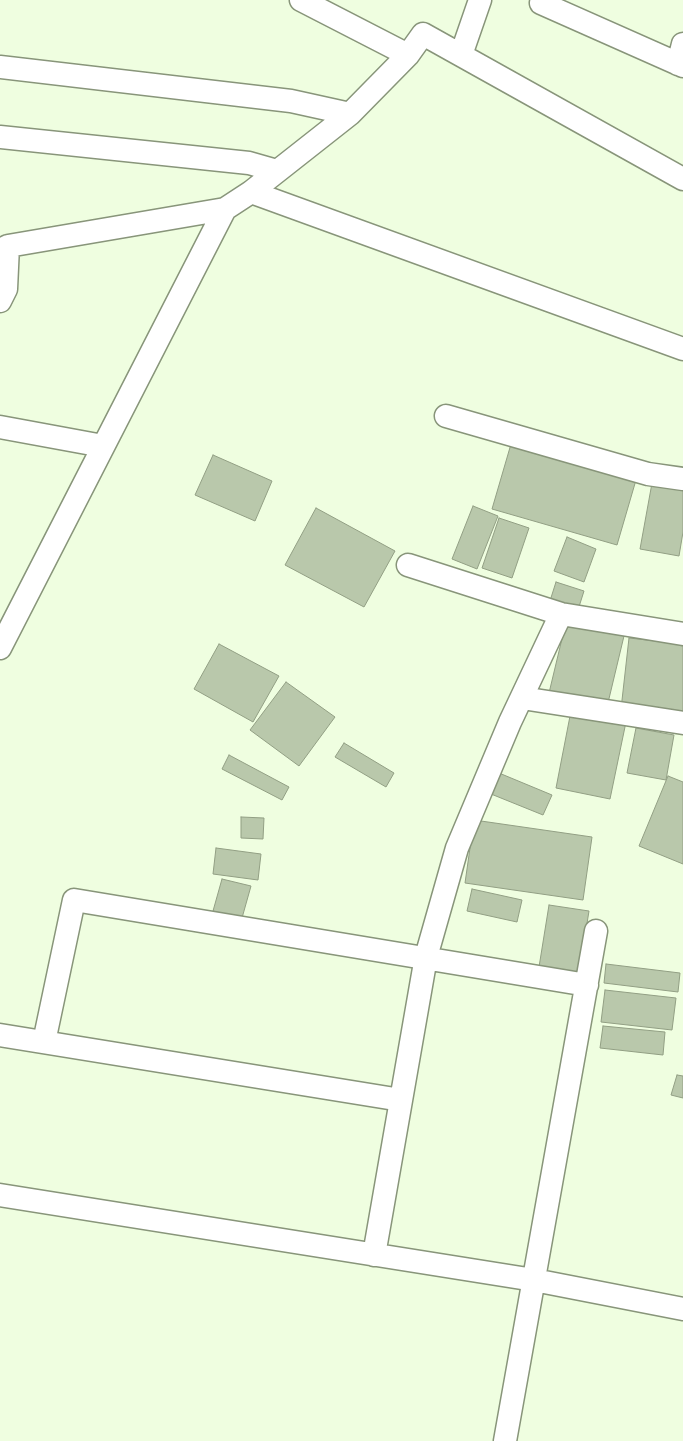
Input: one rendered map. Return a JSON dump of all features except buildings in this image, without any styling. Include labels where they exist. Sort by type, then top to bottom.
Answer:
[{"type":"street","points":[[301,0],[408,55]]},
{"type":"street","points":[[460,55],[480,0]]},
{"type":"street","points":[[541,3],[681,58]]},
{"type":"street","points":[[0,301],[6,289],[4,248],[225,209],[251,192],[350,114],[408,55],[423,34],[683,179]]},
{"type":"street","points":[[0,67],[291,101],[350,114]]},
{"type":"street","points":[[0,137],[249,164],[277,171]]},
{"type":"street","points":[[251,192],[683,349]]},
{"type":"street","points":[[0,648],[225,209]]},
{"type":"street","points":[[446,416],[648,474],[683,479]]},
{"type":"street","points":[[0,427],[103,446]]},
{"type":"street","points":[[408,566],[561,614],[683,634]]},
{"type":"street","points":[[374,1254],[426,957],[456,848],[561,614]]},
{"type":"street","points":[[522,698],[683,724]]},
{"type":"street","points":[[44,1042],[74,900],[587,985]]},
{"type":"street","points":[[505,1441],[596,931]]},
{"type":"street","points":[[0,1035],[401,1100]]},
{"type":"street","points":[[0,1195],[534,1280],[683,1309]]}]
